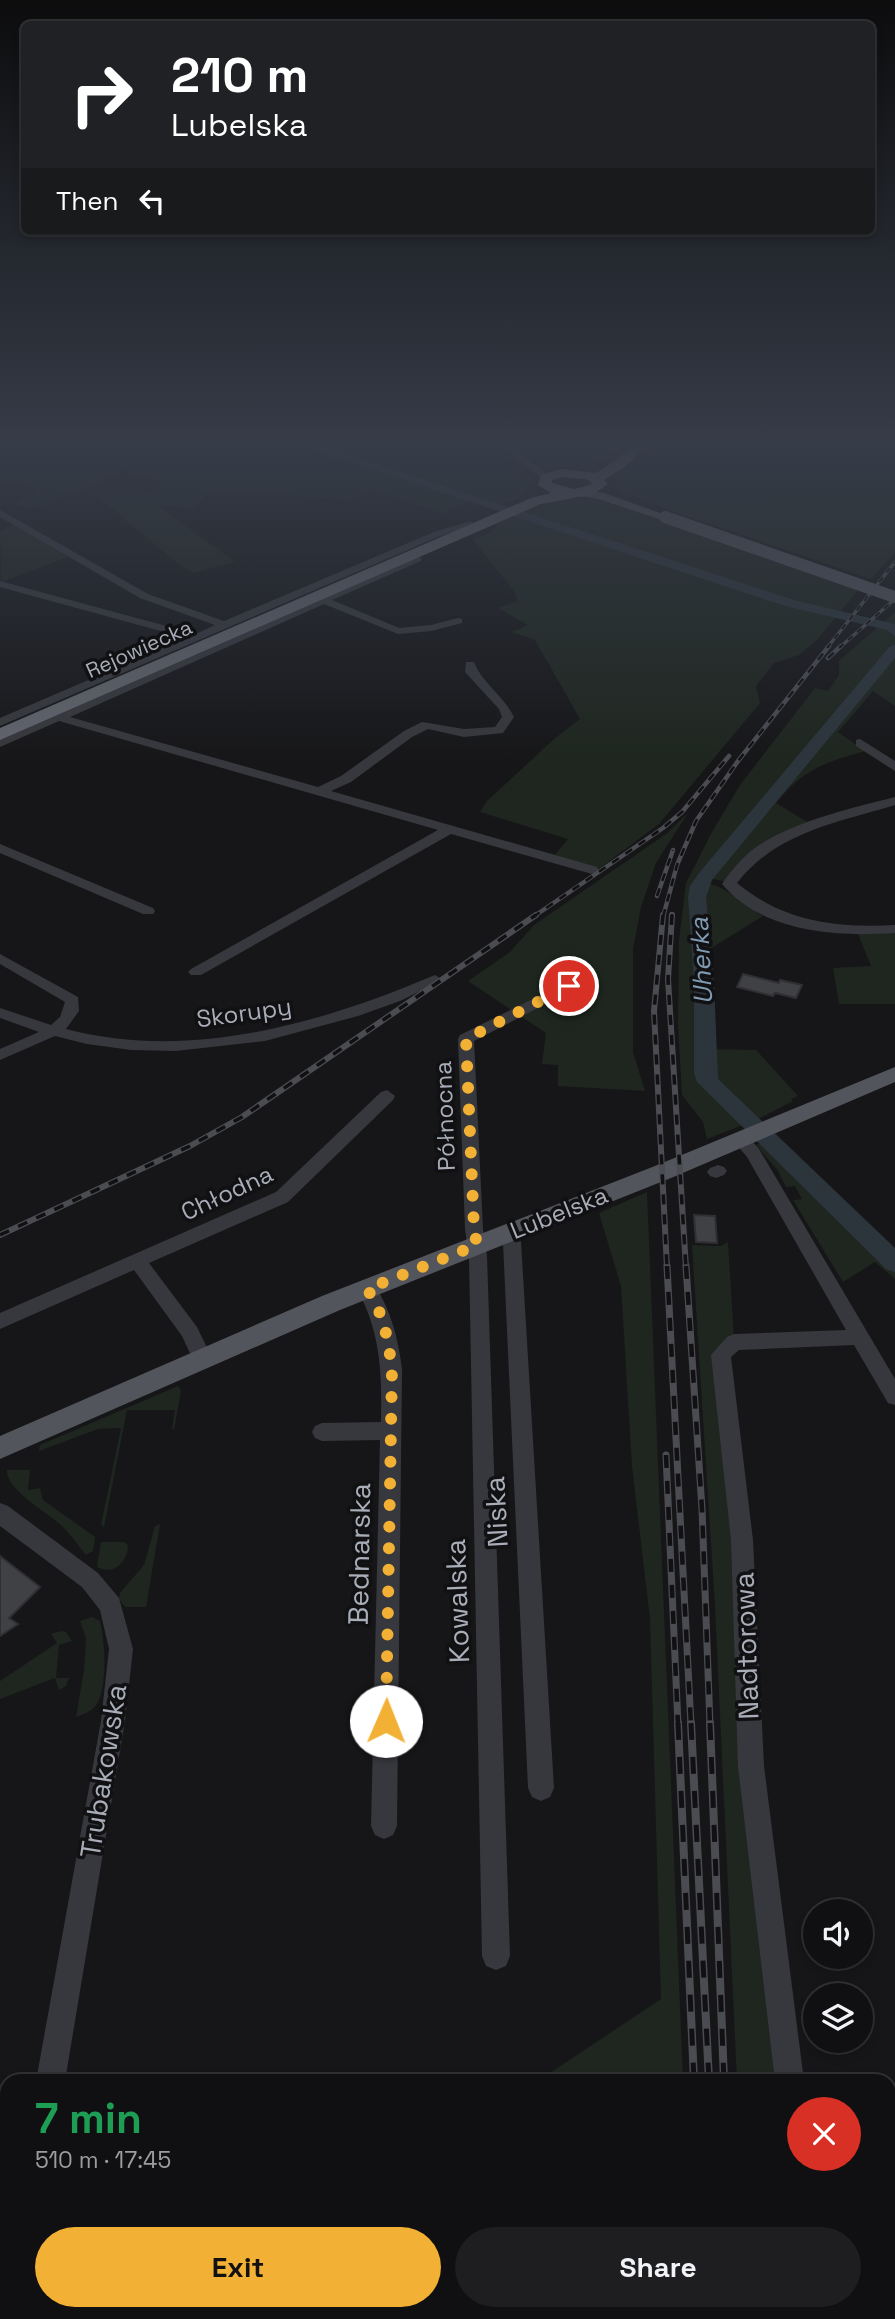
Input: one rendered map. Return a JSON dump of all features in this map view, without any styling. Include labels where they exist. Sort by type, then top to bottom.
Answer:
[{"type":"highway","name":"Rejowiecka","points":[[0,729],[412,549]]},
{"type":"highway","name":"Rejowiecka","points":[[0,735],[431,549]]},
{"type":"main road","points":[[763,549],[895,595]]},
{"type":"main road","name":"Lubelska","points":[[3,1446],[367,1289],[895,1074]]},
{"type":"street","points":[[62,549],[134,591],[224,625]]},
{"type":"street","points":[[0,722],[401,549]]},
{"type":"street","points":[[0,743],[413,558]]},
{"type":"street","points":[[0,584],[196,637]]},
{"type":"street","points":[[323,600],[398,631],[431,628],[458,621]]},
{"type":"street","points":[[318,792],[345,779],[408,734],[426,725],[464,733],[499,730],[508,718],[504,708],[471,672],[470,664]]},
{"type":"street","points":[[58,717],[592,870]]},
{"type":"street","points":[[860,743],[895,767]]},
{"type":"street","points":[[895,801],[802,831],[759,851],[729,884],[752,903],[792,922],[838,931],[895,929]]},
{"type":"street","points":[[196,972],[449,830]]},
{"type":"street","points":[[0,848],[148,911]]},
{"type":"street","points":[[0,958],[73,1000],[74,1011],[69,1019],[53,1030],[0,1055]]},
{"type":"street","name":"Północna","points":[[477,1245],[474,1229],[466,1039],[589,976]]},
{"type":"street","name":"Skorupy","points":[[0,1013],[87,1039],[128,1043],[199,1044],[271,1035],[330,1021],[364,1010],[435,980]]},
{"type":"street","name":"Chłodna","points":[[0,1321],[282,1197],[387,1096]]},
{"type":"street","points":[[753,1134],[753,1153],[895,1396]]},
{"type":"street","name":"Niska","points":[[506,1234],[512,1242],[541,1788]]},
{"type":"street","name":"Kowalska","points":[[477,1245],[496,1956]]},
{"type":"street","points":[[137,1261],[190,1332],[193,1362]]},
{"type":"street","name":"Bednarska","points":[[367,1289],[375,1300],[387,1334],[392,1369],[384,1826]]},
{"type":"street","name":"Nadtorowa","points":[[789,2074],[751,1766],[742,1541],[721,1354],[734,1342],[860,1337]]},
{"type":"street","points":[[322,1432],[391,1431]]},
{"type":"street","name":"Trubakowska","points":[[2,1508],[103,1592],[115,1614],[121,1649],[113,1721],[51,2074]]},
{"type":"shaded area","points":[[0,549],[59,549],[71,556],[1,582]]},
{"type":"shaded area","points":[[161,549],[218,549],[235,562],[193,573]]},
{"type":"shaded area","points":[[480,549],[747,549],[860,588],[817,640],[799,655],[774,663],[756,686],[760,703],[659,824],[600,868],[589,868],[553,857],[568,839],[480,812],[487,801],[554,739],[580,719],[535,640],[512,632],[528,625],[498,608],[518,601],[514,591]]},
{"type":"shaded area","points":[[784,549],[895,549],[871,579]]},
{"type":"shaded area","points":[[895,612],[895,706],[873,691],[838,732],[865,751],[816,768],[796,782],[776,803],[812,825],[801,829],[728,882],[713,879],[710,884],[763,916],[710,949],[712,1049],[756,1050],[798,1096],[758,1119],[707,1139],[703,1122],[682,1095],[678,1025],[679,940],[686,883],[740,785],[815,688],[828,691],[839,675],[839,661]]},
{"type":"shaded area","points":[[688,813],[656,863],[641,907],[633,949],[633,1052],[645,1091],[558,1086],[558,1065],[542,1064],[546,1033],[468,981],[510,952],[534,925],[666,834]]},
{"type":"shaded area","points":[[895,933],[895,1004],[839,1004],[833,968],[871,966],[858,934]]},
{"type":"shaded area","points":[[771,1139],[895,1253],[895,1279],[875,1262],[843,1282],[793,1200],[802,1199],[795,1186],[786,1187],[778,1171],[756,1145]]},
{"type":"shaded area","points":[[647,1192],[683,2074],[548,2074],[661,1999],[650,1619],[632,1466],[621,1286],[599,1213]]},
{"type":"shaded area","points":[[728,1242],[734,1339],[721,1355],[778,2074],[737,2074],[715,1606],[692,1245],[721,1246]]},
{"type":"shaded area","points":[[178,1386],[181,1391],[174,1430],[175,1410],[127,1410],[104,1527],[101,1525],[121,1428],[98,1429],[39,1451],[40,1445]]},
{"type":"shaded area","points":[[7,1470],[30,1470],[28,1490],[40,1488],[43,1500],[95,1537],[93,1551],[86,1555],[61,1525],[20,1493],[8,1478]]},
{"type":"shaded area","points":[[160,1524],[146,1607],[125,1607],[119,1599],[120,1593],[144,1565],[155,1526]]},
{"type":"shaded area","points":[[101,1542],[124,1542],[128,1545],[125,1557],[118,1566],[109,1570],[97,1567]]},
{"type":"shaded area","points":[[92,1617],[100,1621],[102,1630],[102,1688],[94,1707],[76,1717],[86,1638],[80,1621]]},
{"type":"shaded area","points":[[66,1632],[72,1641],[59,1645],[56,1678],[69,1678],[66,1686],[59,1690],[55,1678],[0,1699],[0,1681],[57,1643],[51,1634]]},
{"type":"building","points":[[743,974],[779,983],[780,980],[802,985],[796,998],[775,993],[773,996],[737,987]]},
{"type":"building","points":[[694,1215],[715,1216],[717,1243],[696,1242]]},
{"type":"building","points":[[0,1556],[40,1587],[9,1618],[18,1624],[0,1636]]},
{"type":"waterway","name":"Uherka","points":[[626,549],[790,603],[892,627],[895,632]]},
{"type":"waterway","name":"Uherka","points":[[895,649],[705,877],[699,886],[697,897],[704,983],[705,1073],[708,1082],[895,1263]]},
{"type":"railway","points":[[827,648],[895,562]]},
{"type":"railway","points":[[839,648],[895,599]]},
{"type":"railway","points":[[663,917],[677,865],[696,821],[738,761],[829,646]]},
{"type":"railway","points":[[828,658],[841,646]]},
{"type":"railway","points":[[533,917],[663,828],[682,812],[729,756]]},
{"type":"railway","points":[[657,896],[673,850]]},
{"type":"railway","points":[[0,1235],[190,1146],[242,1117],[536,915]]},
{"type":"railway","points":[[663,915],[654,1011],[667,1268]]},
{"type":"railway","points":[[672,915],[668,979],[686,1268]]},
{"type":"railway","points":[[667,1266],[691,1725]]},
{"type":"railway","points":[[686,1266],[702,1509],[710,1725]]},
{"type":"railway","points":[[666,1455],[678,1725]]},
{"type":"railway","points":[[678,1723],[694,2074]]},
{"type":"railway","points":[[691,1723],[709,2074]]},
{"type":"railway","points":[[710,1723],[724,2074]]},
{"type":"route","points":[[386,1721],[392,1369],[387,1334],[375,1300],[367,1289],[477,1245],[474,1229],[466,1039],[569,986]]}]
